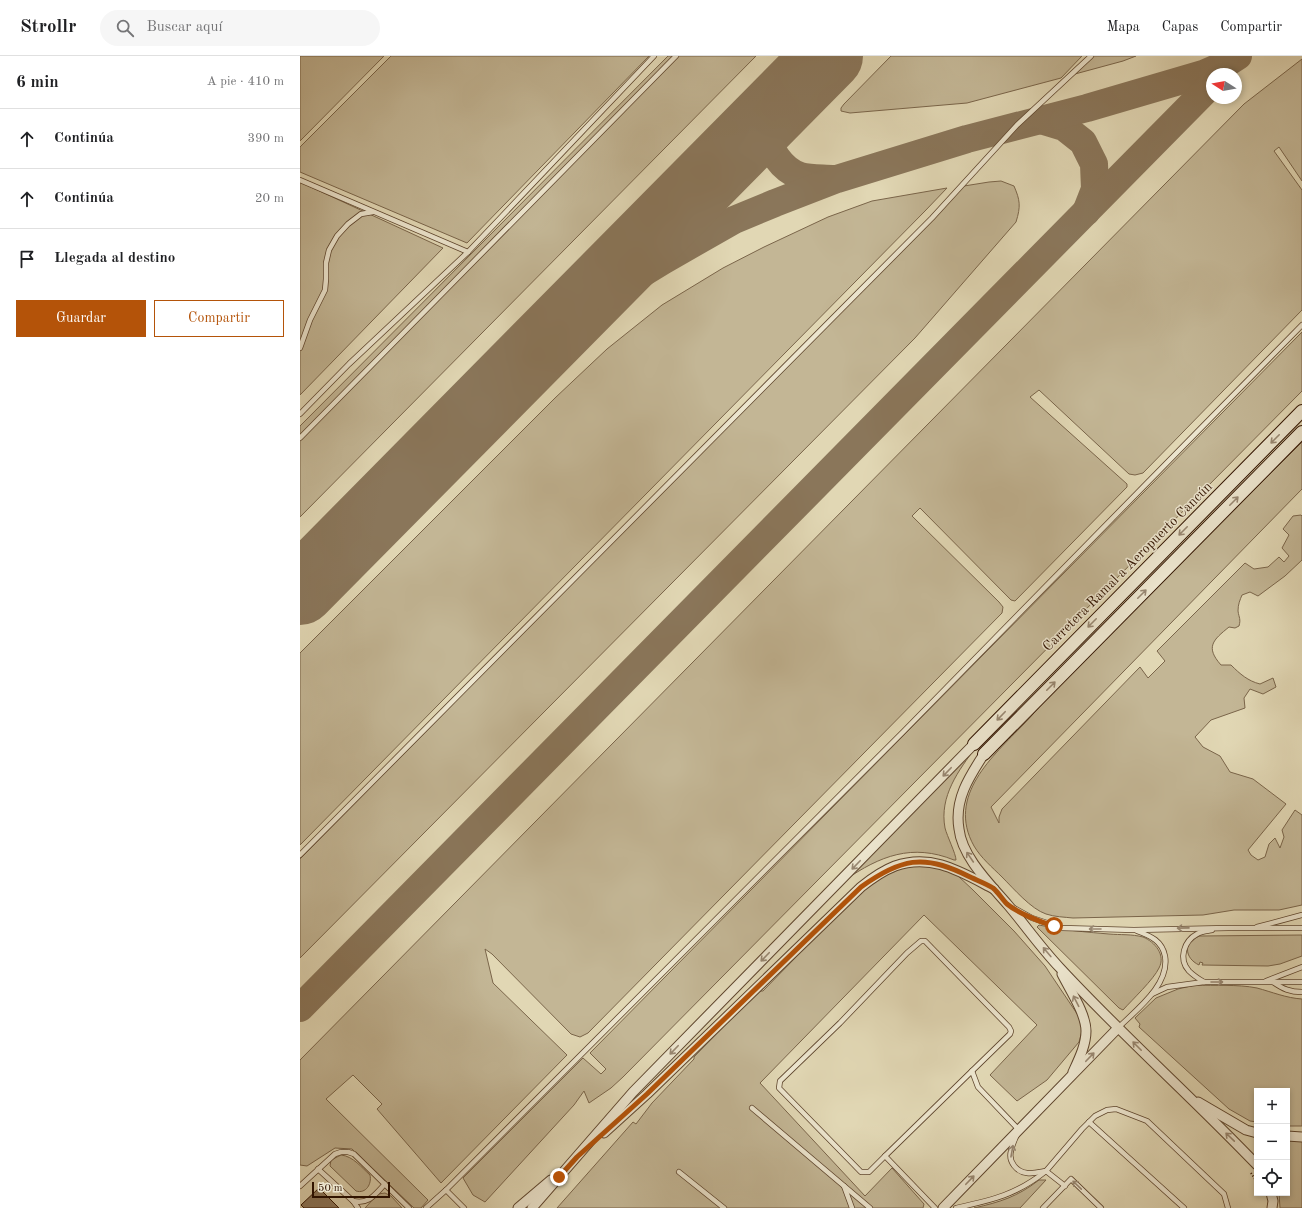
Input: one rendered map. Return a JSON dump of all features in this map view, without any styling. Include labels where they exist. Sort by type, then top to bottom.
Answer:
[{"type":"main road","name":"Carretera Ramal a Aeropuerto Cancún","points":[[974,744],[1302,411]]},
{"type":"main road","points":[[984,754],[1302,432]]},
{"type":"street","points":[[532,1208],[633,1092],[974,744]]},
{"type":"street","points":[[984,754],[963,791],[959,805],[958,830],[968,855],[1059,967],[1118,1028],[1254,1162]]},
{"type":"street","points":[[518,1208],[647,1094],[861,887],[874,877],[894,866],[919,861],[947,867],[994,888]]},
{"type":"street","points":[[1059,967],[1086,1024],[1085,1042],[1071,1077]]},
{"type":"street","points":[[943,1208],[1118,1028]]},
{"type":"street","points":[[1186,1094],[1246,1130],[1254,1132]]},
{"type":"street","points":[[1290,1136],[1302,1137]]},
{"type":"street","points":[[1272,1196],[1272,1208]]},
{"type":"lane","points":[[300,414],[349,364],[468,252],[654,56]]},
{"type":"lane","points":[[300,438],[676,56]]},
{"type":"lane","points":[[300,856],[932,218],[1016,125],[1074,74],[1091,56]]},
{"type":"lane","points":[[300,180],[468,252]]},
{"type":"lane","points":[[300,348],[310,320],[325,290],[326,263],[329,250],[348,224],[361,214],[373,212]]},
{"type":"lane","points":[[426,1208],[446,1190],[903,732],[1302,325]]},
{"type":"lane","points":[[1007,904],[1032,918],[1062,928],[1134,930],[1302,928]]},
{"type":"lane","points":[[1250,929],[1302,915]]},
{"type":"lane","points":[[1204,982],[1188,970],[1183,958],[1184,949],[1191,938],[1199,933],[1228,928]]},
{"type":"lane","points":[[1118,1028],[1152,994],[1163,979],[1166,969],[1164,950],[1157,940],[1151,936],[1134,930]]},
{"type":"lane","points":[[921,941],[925,941],[1009,1027],[1011,1031],[1010,1034],[972,1071],[869,1172],[862,1172],[779,1088],[780,1081],[921,941]]},
{"type":"lane","points":[[1263,982],[1302,967]]},
{"type":"lane","points":[[1152,994],[1167,987],[1204,982],[1302,982]]},
{"type":"lane","points":[[1273,982],[1291,992],[1302,992]]},
{"type":"lane","points":[[972,1071],[978,1087],[1019,1130],[1011,1150],[1010,1156],[1013,1165],[1020,1172],[1029,1174],[1046,1171],[1065,1186]]},
{"type":"lane","points":[[752,1108],[844,1184],[870,1208]]},
{"type":"lane","points":[[956,1208],[1002,1197],[1025,1185],[1046,1171],[1089,1122],[1101,1112],[1116,1109],[1147,1121],[1224,1194],[1228,1208]]},
{"type":"lane","points":[[1089,1122],[1184,1208]]},
{"type":"lane","points":[[300,1184],[335,1154],[348,1152],[354,1154],[365,1164],[409,1208]]},
{"type":"lane","points":[[884,1156],[935,1208]]},
{"type":"lane","points":[[318,1169],[353,1200],[358,1208]]},
{"type":"lane","points":[[679,1172],[722,1207]]},
{"type":"lane","points":[[1042,1208],[1071,1179],[1101,1208]]},
{"type":"lane","points":[[353,1200],[365,1202],[385,1184]]},
{"type":"lane","points":[[844,1184],[852,1208]]},
{"type":"lane","points":[[446,1190],[464,1208]]},
{"type":"shaded area","points":[[300,56],[384,56],[300,141]]},
{"type":"shaded area","points":[[391,56],[649,56],[467,243],[300,172],[300,147]]},
{"type":"shaded area","points":[[668,56],[756,56],[300,517],[300,426]]},
{"type":"shaded area","points":[[891,56],[1082,56],[1061,78],[967,103],[850,113],[841,111],[844,104]]},
{"type":"shaded area","points":[[1091,56],[1136,56],[1075,74]]},
{"type":"shaded area","points":[[1302,59],[1302,181],[1279,147],[1274,151],[1302,190],[1302,310],[1143,473],[1135,475],[1129,474],[1039,390],[1030,397],[1127,484],[1127,487],[1015,601],[1011,600],[920,508],[912,516],[999,602],[1003,607],[1002,613],[588,1033],[580,1037],[571,1034],[492,954],[485,949],[493,983],[567,1055],[441,1183],[377,1109],[382,1104],[353,1075],[326,1099],[428,1200],[421,1208],[414,1208],[352,1149],[335,1148],[307,1166],[300,1165],[300,1060],[1244,104]]},
{"type":"shaded area","points":[[1001,181],[1014,186],[1019,199],[1019,212],[1016,222],[915,338],[300,958],[300,859],[964,186]]},
{"type":"shaded area","points":[[300,182],[443,248],[300,395]]},
{"type":"shaded area","points":[[947,188],[300,845],[300,653],[555,398],[607,349],[662,305],[723,268],[828,217],[872,201]]},
{"type":"shaded area","points":[[1302,332],[1302,391],[623,1077],[611,1088],[589,1103],[584,1091],[574,1105],[485,1202],[473,1195],[463,1178],[583,1058],[601,1074],[606,1069],[590,1053]]},
{"type":"shaded area","points":[[1302,442],[1302,489],[991,807],[999,823],[999,817],[1002,809],[1140,667],[1148,678],[1165,661],[1157,651],[1245,563],[1254,569],[1268,567],[1279,557],[1284,562],[1289,556],[1282,548],[1289,535],[1283,529],[1293,516],[1301,515],[1302,560],[1285,576],[1258,596],[1250,592],[1242,595],[1238,609],[1240,620],[1239,626],[1235,628],[1229,627],[1215,640],[1212,648],[1216,659],[1221,665],[1231,665],[1244,677],[1260,684],[1273,678],[1276,687],[1263,694],[1250,689],[1244,698],[1245,708],[1211,720],[1195,737],[1203,747],[1220,756],[1230,772],[1253,779],[1286,804],[1248,850],[1251,855],[1258,860],[1265,857],[1269,844],[1275,838],[1280,848],[1284,837],[1282,830],[1295,810],[1302,815],[1302,905],[1279,910],[1234,910],[1203,915],[1073,918],[1053,916],[1034,908],[983,858],[974,846],[967,828],[966,810],[969,794],[977,778],[987,763],[1027,721],[1050,694]]},
{"type":"shaded area","points":[[976,747],[957,774],[945,805],[945,828],[956,860],[939,855],[924,853],[897,855],[871,864],[845,880]]},
{"type":"shaded area","points":[[915,865],[945,869],[957,875],[973,890],[1014,931],[1045,966],[1084,1024],[1079,1042],[1047,1080],[1017,1101],[990,1075],[1037,1025],[924,915],[760,1083],[865,1196],[892,1168],[924,1204],[923,1208],[557,1208],[633,1122],[636,1124],[652,1103],[694,1059],[694,1057],[758,991],[763,991],[862,889],[891,870]]},
{"type":"shaded area","points":[[1039,925],[1074,931],[1143,937],[1152,942],[1158,950],[1161,963],[1153,978],[1123,1010],[1119,1008],[1037,927]]},
{"type":"shaded area","points":[[1302,935],[1302,956],[1280,964],[1268,966],[1202,965],[1203,963],[1200,962],[1199,965],[1190,958],[1188,954],[1188,946],[1194,938],[1200,936]]},
{"type":"shaded area","points":[[1195,985],[1249,987],[1302,999],[1302,1126],[1290,1126],[1290,1088],[1254,1088],[1254,1122],[1250,1121],[1229,1109],[1139,1027],[1140,1024],[1135,1018],[1156,998],[1178,989]]},
{"type":"shaded area","points":[[1290,1139],[1302,1139],[1302,1208],[1280,1208],[1279,1196],[1290,1196]]},
{"type":"shaded area","points":[[341,1155],[353,1160],[370,1175],[368,1188],[360,1192],[356,1191],[330,1166],[331,1160]]},
{"type":"shaded area","points":[[1039,1180],[1046,1180],[1020,1208],[974,1208],[1016,1195]]},
{"type":"shaded area","points":[[385,1193],[391,1196],[402,1208],[365,1208],[378,1194]]},
{"type":"building","points":[[319,1188],[339,1208],[304,1208],[301,1205]]},
{"type":"taxiway","points":[[569,318],[664,260],[734,220],[775,203],[837,179],[967,139],[1087,108],[1203,74],[1224,65],[1238,56]]},
{"type":"taxiway","points":[[300,1008],[1206,90]]},
{"type":"taxiway","points":[[780,104],[769,130],[770,144],[777,158],[788,169],[800,176],[834,179]]},
{"type":"taxiway","points":[[1041,120],[1064,127],[1083,142],[1094,164],[1095,189],[1086,212]]},
{"type":"runway","points":[[300,590],[828,56]]},
{"type":"route","points":[[559,1177],[577,1157],[647,1094],[861,887],[874,877],[894,866],[919,861],[934,863],[962,872],[994,888],[1007,904],[1032,918],[1054,926]]}]
